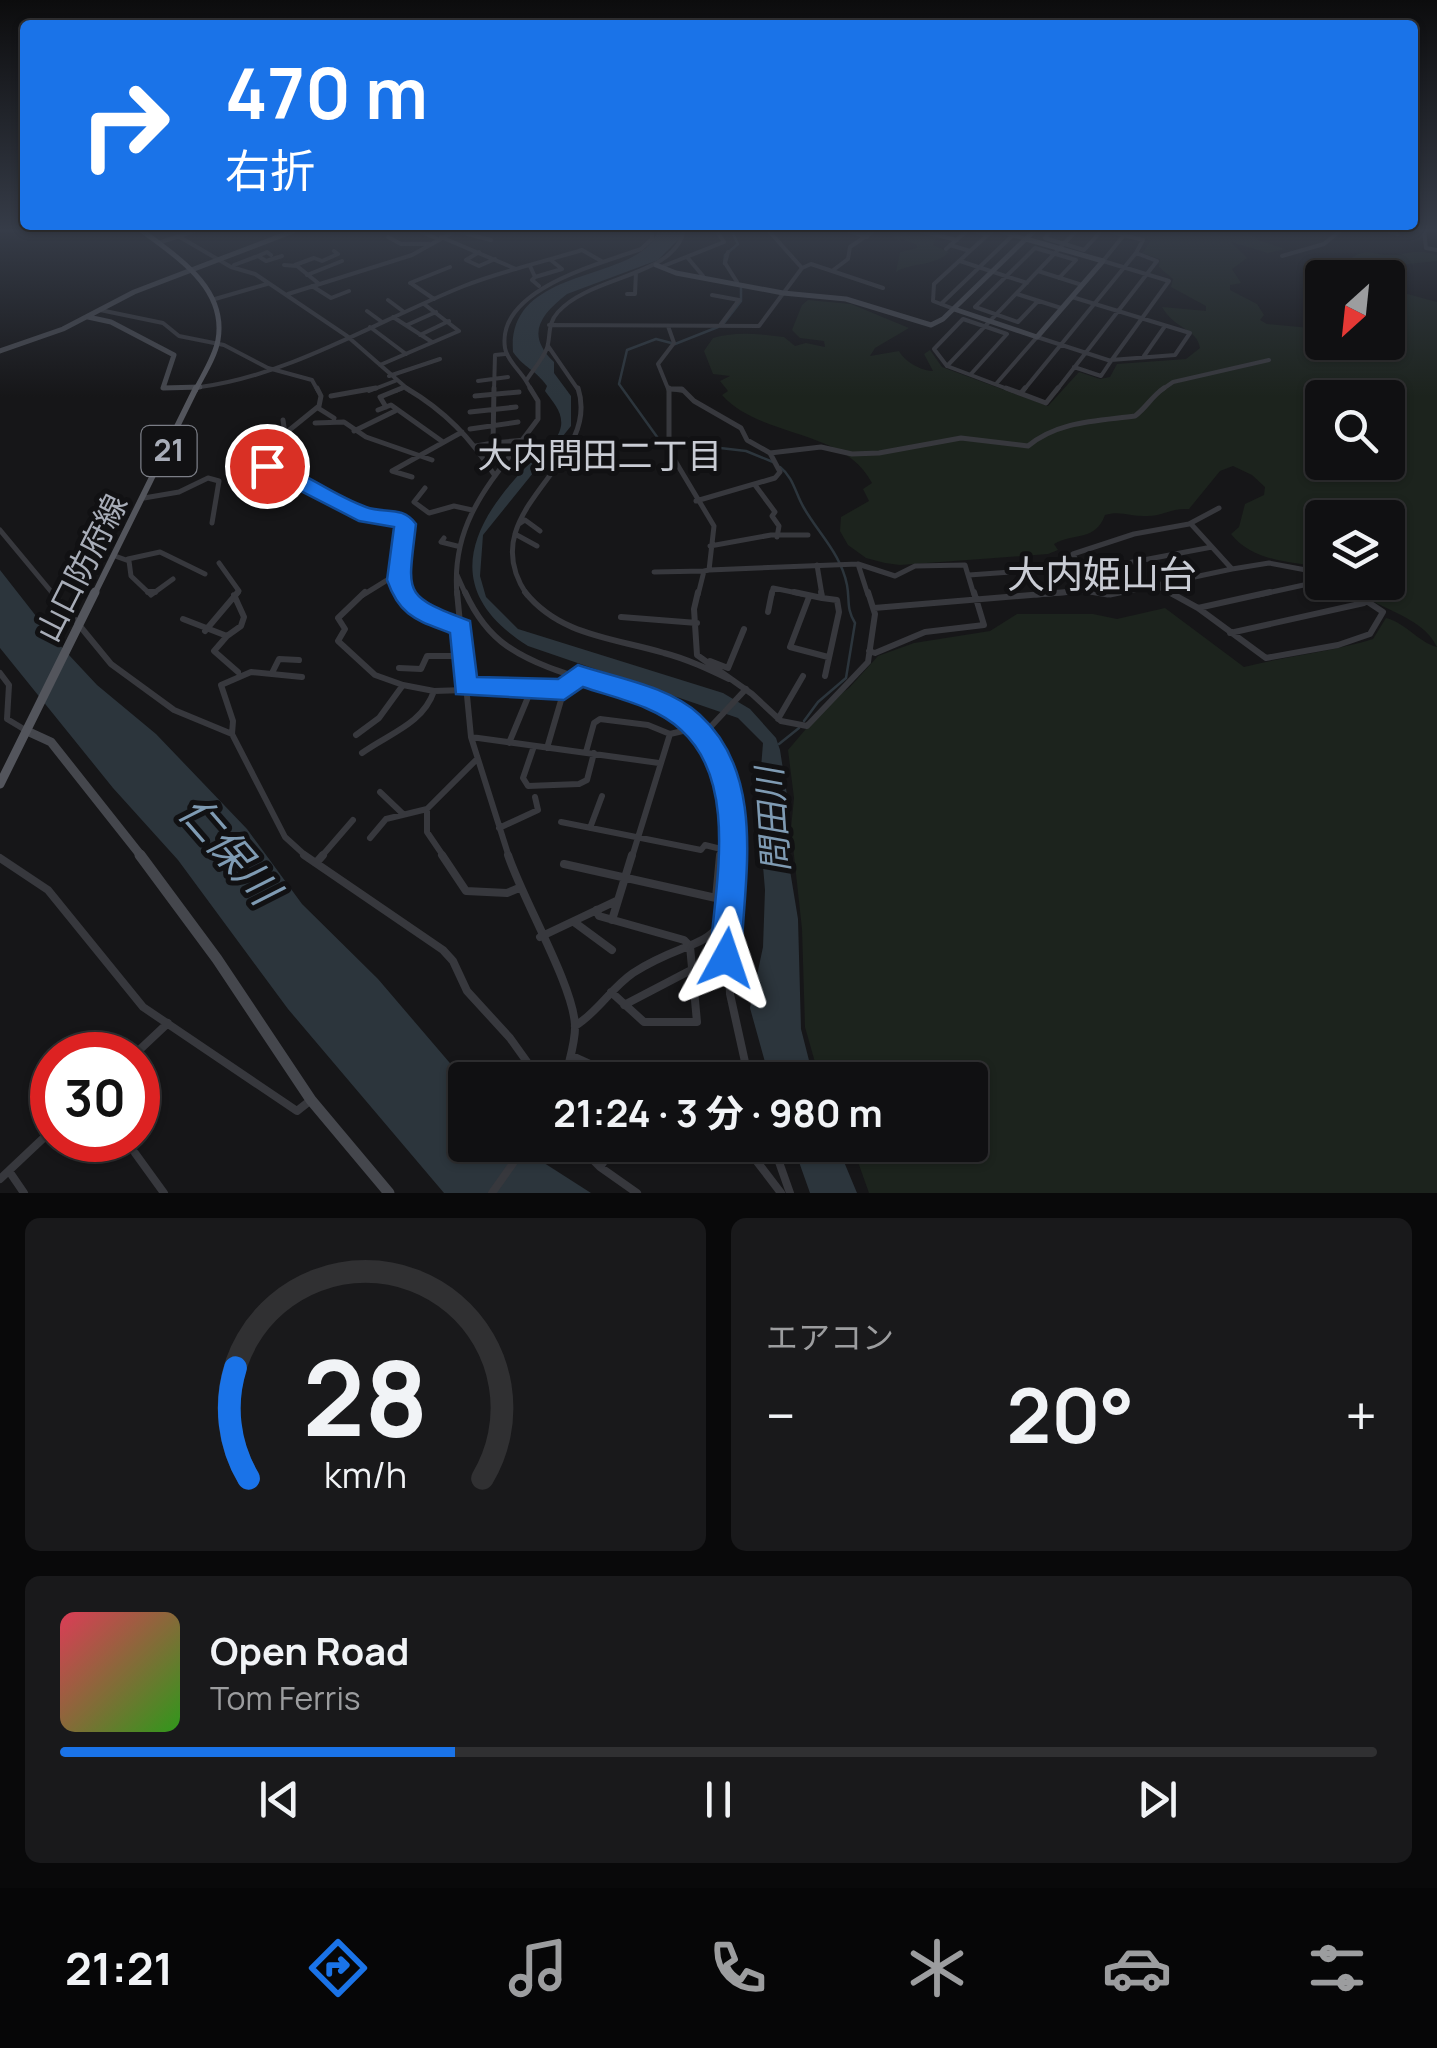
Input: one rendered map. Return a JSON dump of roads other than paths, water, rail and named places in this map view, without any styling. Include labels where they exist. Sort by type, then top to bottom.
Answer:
[{"type":"main road","points":[[204,286],[215,299]]},
{"type":"main road","name":"山口防府線","points":[[0,784],[200,387],[218,344],[220,320],[215,299]]},
{"type":"street","points":[[0,351],[156,286]]},
{"type":"street","points":[[215,299],[261,286]]},
{"type":"street","points":[[270,286],[346,336],[394,381],[440,409],[476,446],[495,476]]},
{"type":"street","points":[[286,295],[312,286],[330,298],[350,290]]},
{"type":"street","points":[[414,286],[434,299]]},
{"type":"street","points":[[88,317],[111,322],[174,355],[164,388],[200,387],[224,384],[268,368],[470,286]]},
{"type":"street","points":[[545,286],[522,306],[506,333],[506,354],[527,380],[539,409],[525,440],[472,510],[458,546],[455,573],[470,738],[519,888],[569,999],[575,1026],[570,1062]]},
{"type":"street","points":[[527,380],[547,347],[549,325],[581,292],[598,286]]},
{"type":"street","points":[[627,294],[635,294],[635,286]]},
{"type":"street","points":[[752,286],[846,299],[925,325],[940,322],[978,286]]},
{"type":"street","points":[[549,325],[759,326],[789,286]]},
{"type":"street","points":[[876,286],[883,288]]},
{"type":"street","points":[[934,286],[933,301],[1008,334],[971,374]]},
{"type":"street","points":[[941,304],[960,286]]},
{"type":"street","points":[[996,286],[975,307],[1018,322],[1038,301]]},
{"type":"street","points":[[947,366],[1024,286]]},
{"type":"street","points":[[996,384],[1081,286]]},
{"type":"street","points":[[1022,394],[1110,286]]},
{"type":"street","points":[[1072,297],[1118,311],[1141,318],[1190,334],[1175,356],[1111,361],[1085,353],[1061,344],[1037,337],[963,319],[934,349],[947,366],[1046,403],[1074,367],[1085,353],[1118,311],[1137,286]]},
{"type":"street","points":[[1074,367],[1101,376],[1164,286]]},
{"type":"street","points":[[1016,294],[1062,308]]},
{"type":"street","points":[[712,295],[739,300],[720,326]]},
{"type":"street","points":[[388,300],[404,312]]},
{"type":"street","points":[[380,365],[459,331],[424,304]]},
{"type":"street","points":[[100,310],[163,323],[179,336],[218,344],[268,368],[310,378],[321,396],[318,408],[264,452],[267,466],[367,516],[394,516],[405,524],[398,580],[410,606],[434,620],[462,628]]},
{"type":"street","points":[[367,311],[382,322]]},
{"type":"street","points":[[407,325],[437,312]]},
{"type":"street","points":[[393,317],[432,342]]},
{"type":"street","points":[[420,334],[450,321]]},
{"type":"street","points":[[668,326],[674,344],[658,364],[670,389],[671,445],[696,501],[714,526],[694,610],[698,656],[782,721],[803,728],[868,662],[876,625],[858,564]]},
{"type":"street","points":[[1144,358],[1165,326]]},
{"type":"street","points":[[370,327],[406,354]]},
{"type":"street","points":[[547,347],[574,379],[584,415],[566,452],[529,497],[516,526],[514,564],[519,583],[537,608],[564,625],[676,656],[732,680]]},
{"type":"street","points":[[493,444],[495,354],[506,354]]},
{"type":"street","points":[[389,376],[440,359]]},
{"type":"street","points":[[771,458],[821,448],[852,454],[879,453],[961,438],[1028,446],[1045,432],[1059,427],[1135,416],[1143,410],[1147,399],[1173,382],[1269,360]]},
{"type":"street","points":[[478,381],[508,377]]},
{"type":"street","points":[[331,396],[365,392],[394,381]]},
{"type":"street","points":[[386,407],[380,397],[405,387]]},
{"type":"street","points":[[670,389],[682,390],[741,428],[771,458],[778,476],[696,501]]},
{"type":"street","points":[[475,396],[519,392]]},
{"type":"street","points":[[378,410],[391,406],[442,442]]},
{"type":"street","points":[[470,412],[516,407]]},
{"type":"street","points":[[318,408],[334,418]]},
{"type":"street","points":[[354,431],[394,411]]},
{"type":"street","points":[[283,420],[285,434]]},
{"type":"street","points":[[315,423],[344,422],[391,449],[432,460]]},
{"type":"street","points":[[470,429],[518,422]]},
{"type":"street","points":[[412,476],[392,471],[462,432]]},
{"type":"street","points":[[476,446],[525,440]]},
{"type":"street","points":[[547,486],[548,473]]},
{"type":"street","points":[[144,498],[179,492],[208,478],[219,481],[212,524]]},
{"type":"street","points":[[754,484],[774,512],[772,516],[779,526],[777,537]]},
{"type":"street","points":[[425,488],[414,502],[429,513],[454,506],[472,510]]},
{"type":"street","points":[[1092,592],[1072,554],[1100,551],[1129,535],[1191,524],[1220,508]]},
{"type":"street","points":[[516,526],[525,520],[540,530]]},
{"type":"street","points":[[1191,524],[1232,570]]},
{"type":"street","points":[[0,530],[110,664],[146,694],[232,734]]},
{"type":"street","points":[[516,534],[537,546]]},
{"type":"street","points":[[710,546],[808,535]]},
{"type":"street","points":[[444,538],[441,542],[458,546]]},
{"type":"street","points":[[969,576],[1078,569],[1212,547]]},
{"type":"street","points":[[115,556],[128,559],[160,552],[204,574]]},
{"type":"street","points":[[128,559],[131,576],[151,596],[173,580]]},
{"type":"street","points":[[205,630],[240,587],[220,563]]},
{"type":"street","points":[[654,572],[858,564],[895,576],[915,566],[965,566],[984,625],[925,632],[876,653],[869,652]]},
{"type":"street","points":[[873,608],[1092,592],[1109,595],[1269,564],[1305,570]]},
{"type":"street","points":[[818,565],[822,598]]},
{"type":"street","points":[[400,572],[369,590],[338,618],[344,629],[338,641],[360,665],[388,684],[434,691],[564,690],[578,676]]},
{"type":"street","points":[[455,573],[474,614],[504,645],[578,676],[654,700],[683,716],[704,734],[724,770],[734,800],[727,905],[720,926],[690,946],[649,963],[611,992],[587,1020],[575,1026]]},
{"type":"street","points":[[1198,608],[1305,585]]},
{"type":"street","points":[[1157,586],[1198,608],[1266,658],[1309,647],[1336,646],[1370,634],[1383,612],[1360,600]]},
{"type":"street","points":[[768,612],[773,588],[837,600],[839,612],[825,676]]},
{"type":"street","points":[[234,595],[244,617],[214,652],[238,672]]},
{"type":"street","points":[[809,597],[790,646],[828,658]]},
{"type":"street","points":[[1230,633],[1364,603]]},
{"type":"street","points":[[621,617],[697,623]]},
{"type":"street","points":[[183,620],[228,636]]},
{"type":"street","points":[[704,661],[728,668],[744,628]]},
{"type":"street","points":[[398,668],[422,668],[427,656],[463,656]]},
{"type":"street","points":[[272,671],[279,659],[299,660]]},
{"type":"street","points":[[302,678],[272,671],[238,672],[221,685],[232,734],[285,837],[442,950],[453,961],[467,992],[527,1062]]},
{"type":"street","points":[[0,673],[9,686],[2,713],[51,742],[217,959],[312,1100],[389,1193]]},
{"type":"street","points":[[782,721],[803,676]]},
{"type":"street","points":[[356,735],[379,718],[403,685]]},
{"type":"street","points":[[362,753],[406,727],[432,700],[434,691]]},
{"type":"street","points":[[508,743],[528,691],[559,693],[562,697],[547,748]]},
{"type":"street","points":[[704,734],[744,691]]},
{"type":"street","points":[[534,746],[523,778],[528,786],[579,784],[587,780],[594,724],[600,719],[648,725],[670,734],[687,730],[680,720],[683,716]]},
{"type":"street","points":[[612,920],[670,734]]},
{"type":"street","points":[[470,738],[659,763]]},
{"type":"street","points":[[370,838],[386,819],[438,803],[462,770],[476,760]]},
{"type":"street","points":[[380,792],[403,814]]},
{"type":"street","points":[[590,828],[602,796]]},
{"type":"street","points":[[499,828],[538,810],[535,797]]},
{"type":"street","points":[[427,809],[428,832],[466,891],[507,893],[519,888]]},
{"type":"street","points":[[316,863],[353,820]]},
{"type":"street","points":[[561,822],[701,850],[705,845],[721,849],[716,898],[564,864]]},
{"type":"street","points":[[0,858],[48,890],[142,1007],[297,1110],[312,1100]]},
{"type":"street","points":[[540,937],[616,901]]},
{"type":"street","points":[[727,905],[729,1015],[743,1062]]},
{"type":"street","points":[[596,910],[612,920],[684,940],[690,946],[697,1022],[644,1022],[611,992]]},
{"type":"street","points":[[574,922],[612,950]]},
{"type":"street","points":[[624,1004],[694,968]]},
{"type":"street","points":[[158,1032],[168,1023]]},
{"type":"street","points":[[572,1056],[589,1062]]},
{"type":"street","points":[[0,1179],[30,1151]]},
{"type":"street","points":[[142,1162],[164,1193]]},
{"type":"street","points":[[492,1193],[514,1162]]},
{"type":"street","points":[[595,1162],[637,1193]]},
{"type":"street","points":[[600,1167],[604,1162]]},
{"type":"street","points":[[757,1162],[781,1193]]},
{"type":"street","points":[[779,1162],[790,1193]]},
{"type":"street","points":[[9,1171],[24,1193]]},
{"type":"water","name":"問田川","points":[[560,286],[589,286],[567,294],[549,310],[540,326],[540,343],[554,362],[554,373],[571,396],[571,426],[483,535],[480,576],[486,597],[518,629],[723,693],[750,709],[776,738],[787,795],[786,846],[798,919],[801,1029],[809,1062],[765,1062],[750,1008],[763,947],[765,890],[758,806],[763,743],[738,718],[528,646],[501,626],[483,604],[474,582],[478,537],[489,514],[505,490],[552,443],[561,426],[559,412],[545,391],[547,386],[513,352],[517,323],[530,303]]},
{"type":"water","name":"仁保川","points":[[0,570],[54,639],[97,685],[156,734],[247,829],[302,904],[378,979],[449,1062],[448,1162],[543,1162],[591,1193],[444,1193],[288,1009],[178,860],[113,788],[0,648]]},
{"type":"water","points":[[799,1162],[844,1162],[857,1193],[810,1193]]},
{"type":"waterway","points":[[724,323],[741,301],[741,287]]},
{"type":"waterway","points":[[718,327],[675,344],[656,339],[627,350],[619,384],[660,441],[746,451],[773,462]]},
{"type":"waterway","points":[[780,467],[840,564],[855,623],[846,678],[818,702],[804,721]]},
{"type":"waterway","points":[[779,744],[799,728]]},
{"type":"district","name":"大内問田二丁目","points":[[600,456]]},
{"type":"district","name":"大内姫山台","points":[[1102,575]]}]
